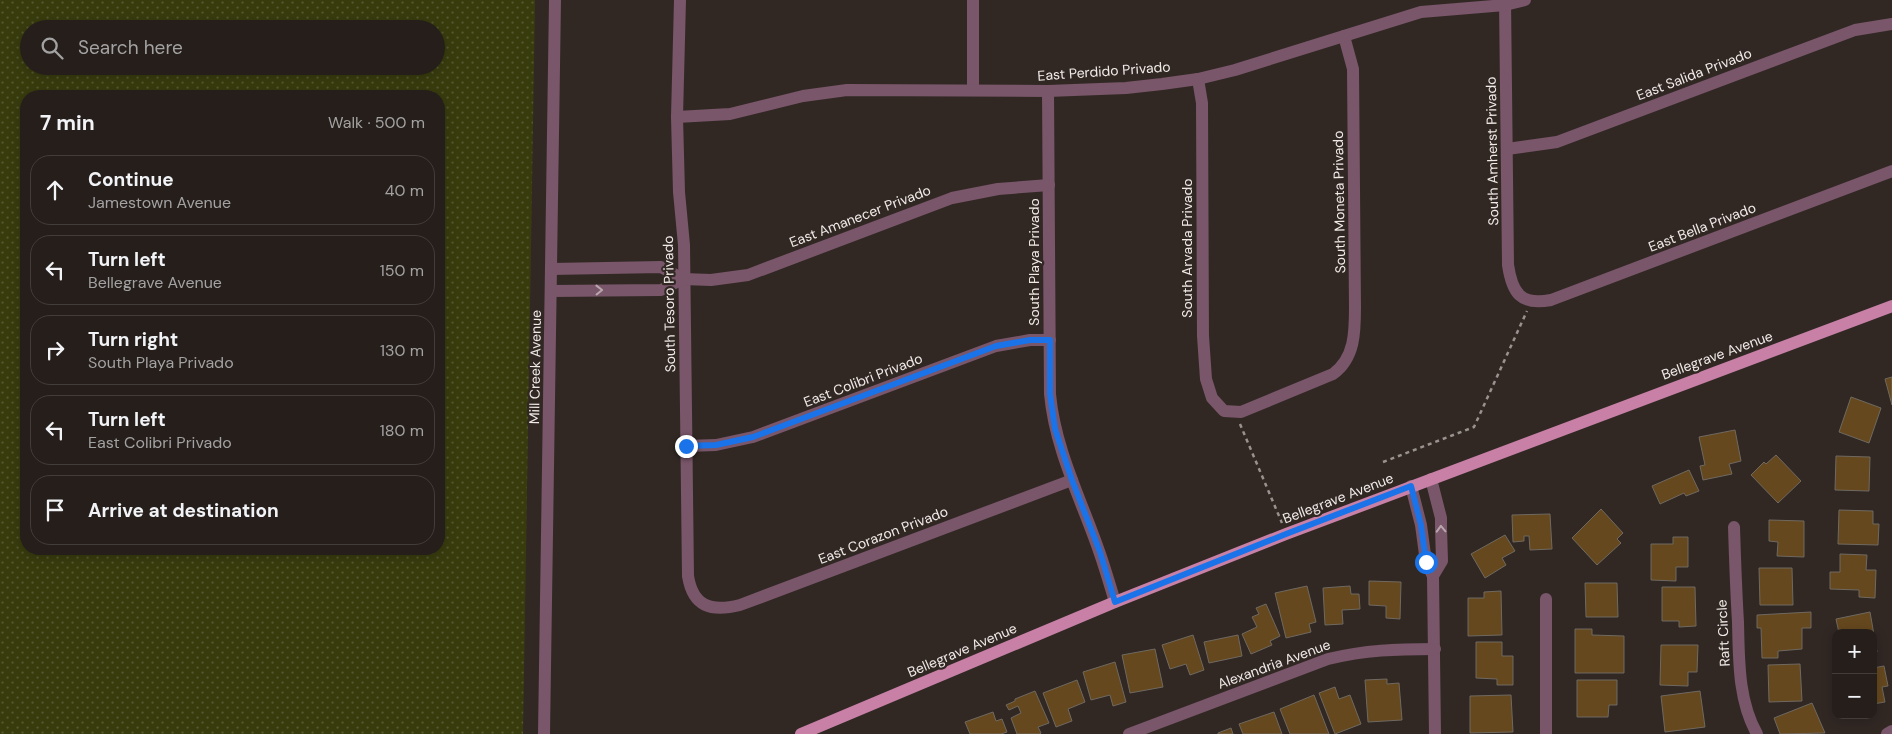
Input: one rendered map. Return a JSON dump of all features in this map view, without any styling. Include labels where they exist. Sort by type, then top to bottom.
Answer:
[{"type":"main road","name":"Bellegrave Avenue","points":[[802,734],[1115,602],[1286,534],[1892,306]]},
{"type":"street","name":"Mill Creek Avenue","points":[[544,734],[555,0]]},
{"type":"street","name":"South Tesoro Privado","points":[[680,0],[677,117],[679,192],[683,226],[688,576],[692,592],[703,604]]},
{"type":"street","points":[[973,0],[973,90]]},
{"type":"street","name":"East Perdido Privado","points":[[677,117],[730,114],[803,96],[847,90],[1048,91],[1126,88],[1198,79],[1271,59],[1421,12],[1525,0]]},
{"type":"street","name":"South Amherst Privado","points":[[1505,2],[1508,265],[1511,283],[1515,292],[1526,299]]},
{"type":"street","name":"East Salida Privado","points":[[1507,149],[1557,142],[1855,30],[1892,24]]},
{"type":"street","name":"South Moneta Privado","points":[[1230,412],[1250,409],[1258,404],[1322,379],[1342,367],[1349,356],[1354,342],[1353,69],[1344,36]]},
{"type":"street","name":"South Arvada Privado","points":[[1198,79],[1202,103],[1204,358],[1208,390],[1217,405],[1230,412]]},
{"type":"street","name":"South Playa Privado","points":[[1048,91],[1052,412],[1055,429],[1072,480],[1100,552],[1115,602]]},
{"type":"street","name":"East Bella Privado","points":[[1526,299],[1551,300],[1892,171]]},
{"type":"street","name":"East Amanecer Privado","points":[[551,291],[661,290],[683,280],[711,280],[748,275],[952,198],[998,189],[1049,185]]},
{"type":"street","points":[[551,268],[661,267],[683,280]]},
{"type":"street","name":"East Colibri Privado","points":[[686,446],[716,445],[753,437],[996,346],[1030,340],[1050,340]]},
{"type":"street","points":[[1431,479],[1441,518],[1442,553],[1442,561],[1433,576]]},
{"type":"street","name":"East Corazon Privado","points":[[703,604],[721,608],[740,605],[1072,480]]},
{"type":"street","points":[[1411,486],[1421,525],[1426,562],[1433,576],[1435,734]]},
{"type":"street","name":"Raft Circle","points":[[1734,527],[1742,694],[1752,726],[1757,734]]},
{"type":"street","points":[[1546,600],[1546,734]]},
{"type":"street","name":"Alexandria Avenue","points":[[1129,734],[1328,659],[1379,649],[1435,649]]},
{"type":"street","points":[[1887,734],[1892,731]]},
{"type":"path","points":[[1384,462],[1474,427],[1526,299]]},
{"type":"path","points":[[1230,412],[1286,534]]},
{"type":"green space","points":[[0,0],[535,0],[523,734],[0,734]]},
{"type":"building","points":[[1892,377],[1892,405],[1885,379]]},
{"type":"building","points":[[1851,397],[1881,408],[1869,443],[1839,432]]},
{"type":"building","points":[[1735,430],[1741,461],[1729,464],[1732,474],[1703,480],[1700,466],[1705,465],[1699,437]]},
{"type":"building","points":[[1776,455],[1801,481],[1778,503],[1751,475],[1764,462],[1766,464]]},
{"type":"building","points":[[1836,456],[1870,457],[1869,491],[1835,490]]},
{"type":"building","points":[[1689,470],[1699,491],[1686,496],[1684,493],[1660,504],[1652,486]]},
{"type":"building","points":[[1601,509],[1623,533],[1617,539],[1621,543],[1597,565],[1572,538]]},
{"type":"building","points":[[1839,510],[1873,511],[1873,524],[1879,524],[1878,545],[1838,544]]},
{"type":"building","points":[[1550,514],[1552,549],[1530,550],[1529,536],[1524,536],[1524,541],[1513,542],[1512,515]]},
{"type":"building","points":[[1769,520],[1804,521],[1804,557],[1777,556],[1778,542],[1769,541]]},
{"type":"building","points":[[1505,535],[1515,551],[1502,558],[1506,565],[1485,578],[1471,554]]},
{"type":"building","points":[[1673,537],[1688,537],[1688,567],[1676,567],[1676,581],[1651,580],[1651,544],[1673,544]]},
{"type":"building","points":[[1840,554],[1867,555],[1866,570],[1876,570],[1875,598],[1859,597],[1859,590],[1830,589],[1830,572],[1840,572]]},
{"type":"building","points":[[1759,568],[1792,568],[1793,605],[1760,605]]},
{"type":"building","points":[[1369,581],[1401,582],[1400,619],[1386,618],[1386,606],[1369,605]]},
{"type":"building","points":[[1585,583],[1617,583],[1618,617],[1586,617]]},
{"type":"building","points":[[1307,586],[1316,622],[1309,624],[1311,632],[1286,638],[1275,593]]},
{"type":"building","points":[[1350,586],[1351,594],[1359,594],[1360,609],[1342,610],[1343,624],[1325,625],[1323,588]]},
{"type":"building","points":[[1662,587],[1695,587],[1696,626],[1679,627],[1679,621],[1662,621]]},
{"type":"building","points":[[1501,591],[1502,635],[1468,636],[1468,598],[1484,598],[1484,592]]},
{"type":"building","points":[[1266,604],[1280,636],[1270,641],[1272,645],[1251,654],[1242,634],[1257,627],[1252,617],[1259,614],[1256,608]]},
{"type":"building","points":[[1811,612],[1811,628],[1802,628],[1802,649],[1778,651],[1778,658],[1762,658],[1761,628],[1757,628],[1757,615]]},
{"type":"building","points":[[1870,612],[1873,629],[1838,629],[1836,619]]},
{"type":"building","points":[[1575,629],[1592,629],[1592,635],[1624,636],[1624,673],[1575,673]]},
{"type":"building","points":[[1193,635],[1204,670],[1190,675],[1186,664],[1170,669],[1162,645]]},
{"type":"building","points":[[1238,635],[1242,656],[1209,663],[1204,642]]},
{"type":"building","points":[[1476,642],[1502,642],[1502,656],[1513,656],[1513,685],[1497,685],[1497,679],[1476,678]]},
{"type":"building","points":[[1661,645],[1698,645],[1697,672],[1688,672],[1688,686],[1660,685]]},
{"type":"building","points":[[1155,649],[1163,687],[1130,693],[1122,655]]},
{"type":"building","points":[[1115,662],[1126,702],[1113,706],[1110,695],[1091,700],[1083,672]]},
{"type":"building","points":[[1800,664],[1802,701],[1769,702],[1768,665]]},
{"type":"building","points":[[1884,666],[1888,686],[1882,687],[1885,702],[1877,703],[1877,674],[1877,667]]},
{"type":"building","points":[[1387,679],[1387,684],[1399,683],[1402,720],[1368,722],[1365,680]]},
{"type":"building","points":[[1077,680],[1085,702],[1068,709],[1072,721],[1056,727],[1043,693]]},
{"type":"building","points":[[1577,680],[1617,680],[1617,705],[1609,705],[1608,717],[1577,717]]},
{"type":"building","points":[[1335,687],[1339,699],[1350,695],[1361,724],[1335,734],[1319,693]]},
{"type":"building","points":[[1035,691],[1049,723],[1038,727],[1040,734],[1017,734],[1011,718],[1021,713],[1018,706],[1009,710],[1006,705]]},
{"type":"building","points":[[1700,691],[1705,727],[1665,732],[1661,696]]},
{"type":"building","points":[[1314,695],[1329,734],[1290,734],[1280,709]]},
{"type":"building","points":[[1511,695],[1513,732],[1470,733],[1470,696]]},
{"type":"building","points":[[1812,703],[1825,733],[1780,734],[1774,718]]},
{"type":"building","points":[[993,712],[996,721],[1002,719],[1007,732],[1001,734],[970,734],[965,722]]},
{"type":"building","points":[[1274,712],[1282,734],[1243,734],[1239,724]]},
{"type":"building","points":[[1231,728],[1233,734],[1218,734],[1218,733]]},
{"type":"route","points":[[686,446],[716,445],[753,437],[996,346],[1030,340],[1050,340],[1050,394],[1055,429],[1072,480],[1100,552],[1115,602],[1411,486],[1421,525],[1426,562]]}]
